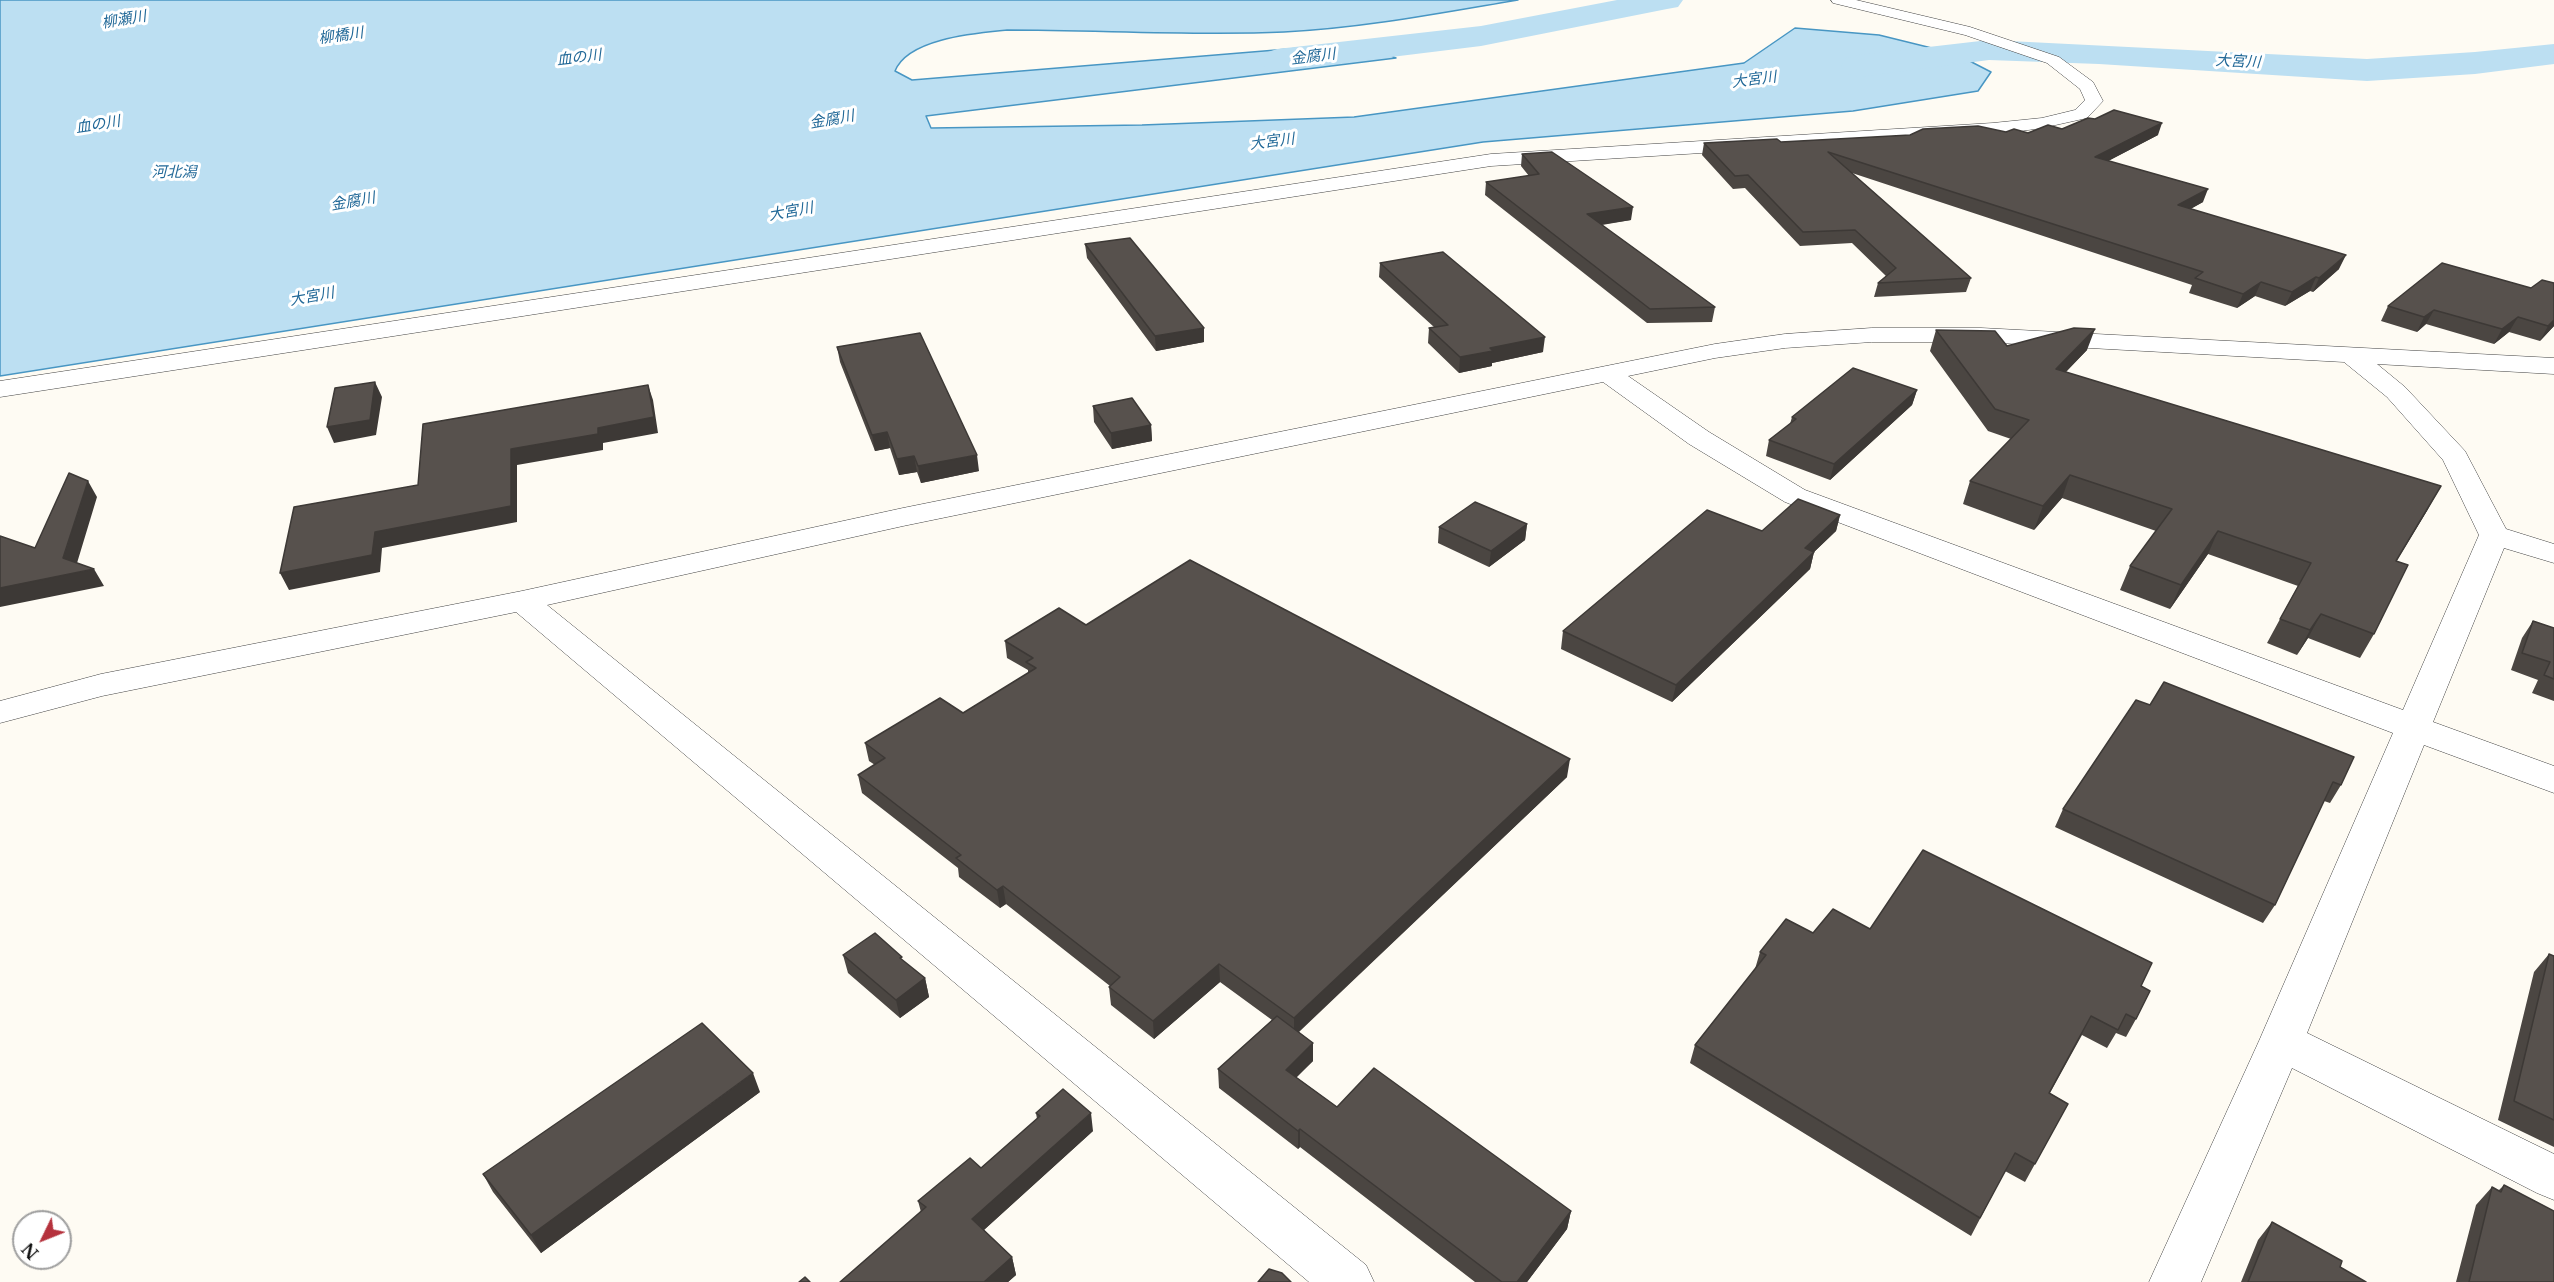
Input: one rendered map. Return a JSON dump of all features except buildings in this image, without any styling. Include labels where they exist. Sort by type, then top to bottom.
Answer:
[{"type":"street","points":[[0,389],[1491,160],[1993,129],[2042,123],[2081,114],[2094,101],[2087,86],[2053,60],[1970,32],[1838,0]]},
{"type":"street","points":[[0,712],[101,685],[522,601],[903,517],[1715,351],[1785,341],[1872,335],[1981,335],[2554,366]]},
{"type":"street","points":[[2349,354],[2396,392],[2455,457],[2494,535],[2554,554]]},
{"type":"street","points":[[1608,373],[1658,412],[1729,458],[1795,496],[2554,780]]},
{"type":"street","points":[[2175,1282],[2281,1041],[2494,535]]},
{"type":"street","points":[[522,601],[1348,1282]]},
{"type":"street","points":[[2281,1041],[2554,1178]]},
{"type":"water","name":"河北潟","points":[[0,0],[1518,0],[1402,19],[1314,30],[1215,33],[1007,30],[945,39],[914,51],[902,60],[895,71],[912,80],[1361,43],[1396,58],[926,116],[931,128],[1142,125],[1354,117],[1744,63],[1795,28],[1879,35],[1956,54],[1991,72],[1978,91],[1853,111],[1483,142],[0,376]]},
{"type":"waterway","name":"金腐川","points":[[1277,60],[1481,36],[1667,0]]},
{"type":"waterway","name":"大宮川","points":[[1859,66],[1989,50],[2099,54],[2367,70],[2475,63],[2554,54]]},
{"type":"water label","name":"柳瀬川","points":[[124,20]]},
{"type":"water label","name":"柳橋川","points":[[341,36]]},
{"type":"water label","name":"血の川","points":[[579,58]]},
{"type":"water label","name":"血の川","points":[[98,125]]}]
